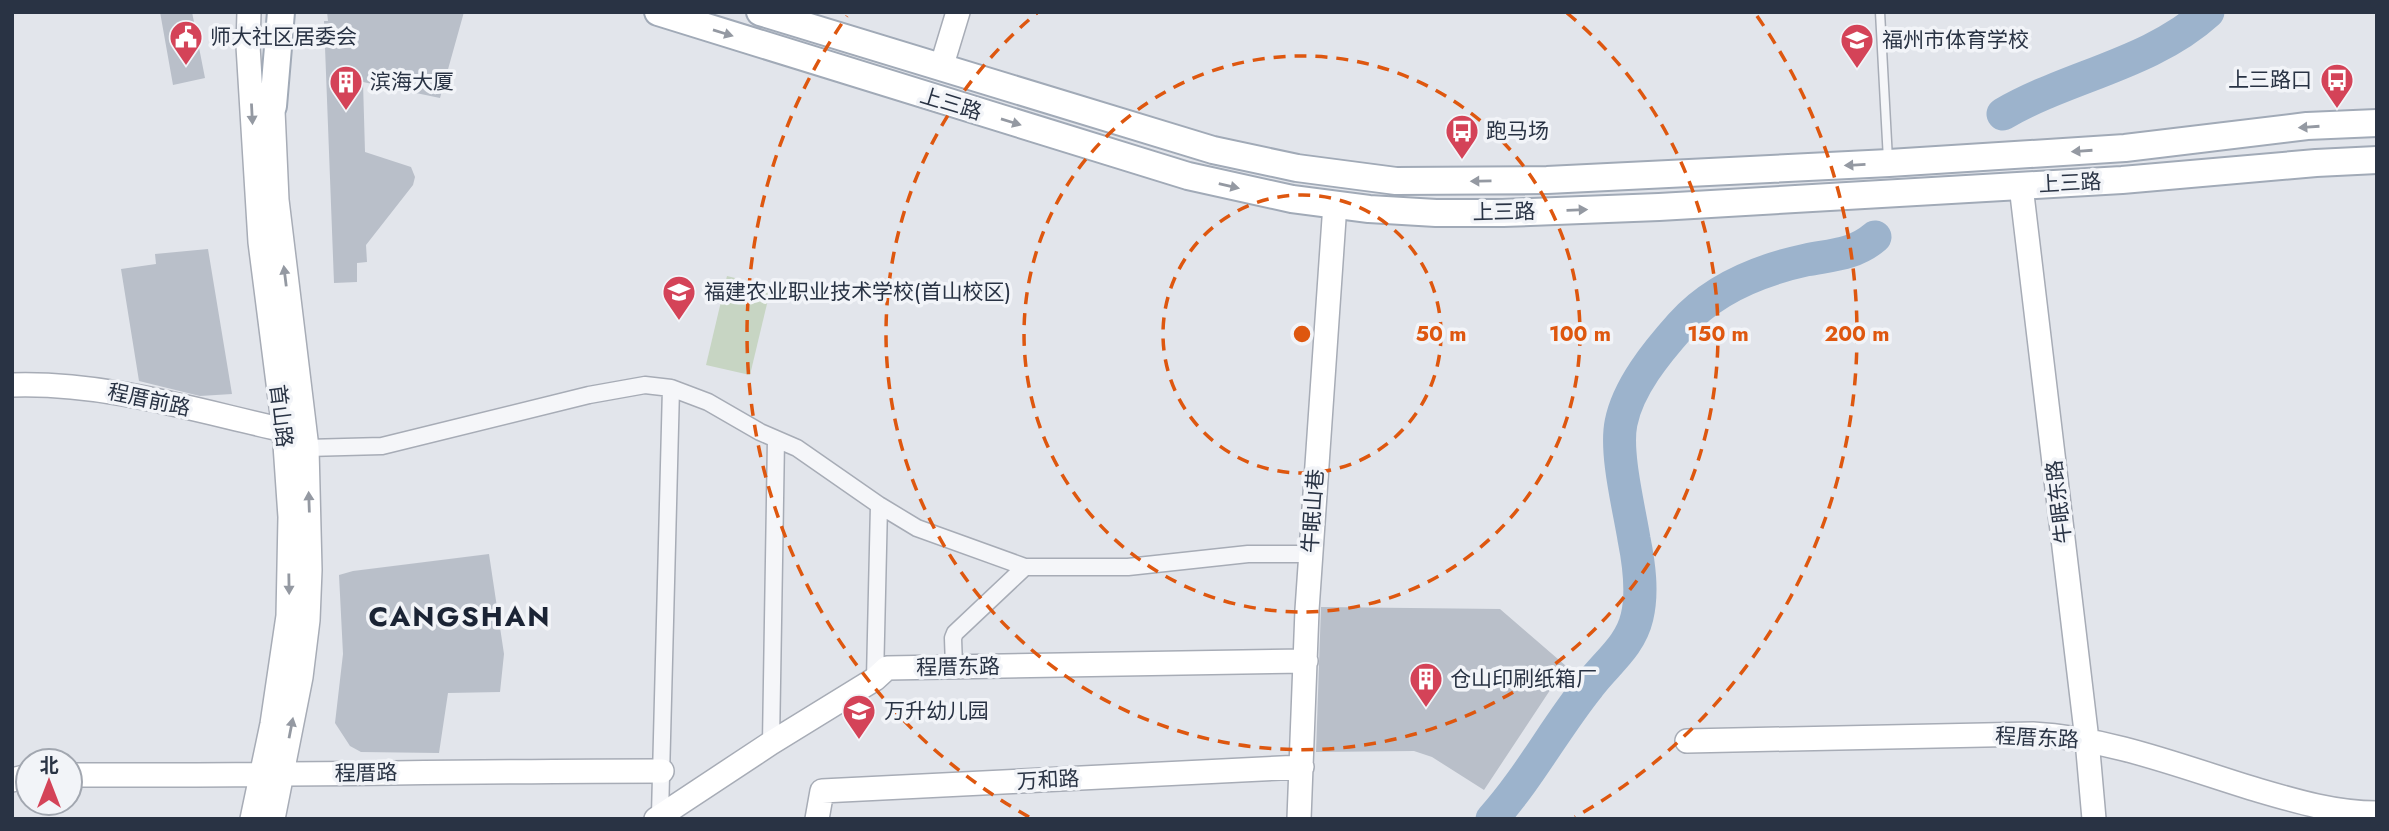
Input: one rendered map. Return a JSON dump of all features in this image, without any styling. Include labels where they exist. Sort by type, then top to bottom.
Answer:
[{"type":"main road","points":[[273,106],[281,12]]},
{"type":"main road","name":"上三路","points":[[658,12],[1188,176],[1253,192],[1402,212],[1503,213],[2021,186],[2377,160]]},
{"type":"main road","name":"上三路","points":[[760,12],[1213,150],[1297,168],[1396,181],[1547,180],[1889,163],[2125,148],[2306,126],[2377,123]]},
{"type":"street","points":[[240,12],[248,46]]},
{"type":"street","name":"首山路","points":[[249,12],[248,46],[261,256],[284,430],[290,517],[289,599],[272,724],[274,819]]},
{"type":"street","name":"首山路","points":[[252,819],[271,775],[301,677],[308,620],[310,557],[307,448],[281,235],[270,12]]},
{"type":"street","points":[[941,68],[958,12]]},
{"type":"street","name":"牛眠东路","points":[[2021,186],[2094,819]]},
{"type":"street","name":"牛眠山巷","points":[[1299,819],[1310,554],[1335,204]]},
{"type":"street","name":"程厝前路","points":[[12,385],[106,390],[284,430]]},
{"type":"street","points":[[307,448],[382,446],[589,395],[645,385],[671,388],[708,402],[801,450],[879,505],[926,532],[1025,567],[1128,567],[1248,554],[1310,554]]},
{"type":"street","points":[[658,817],[662,771],[671,388]]},
{"type":"street","points":[[771,743],[776,439]]},
{"type":"street","points":[[875,679],[879,505]]},
{"type":"street","points":[[954,667],[955,633],[1025,567]]},
{"type":"street","name":"程厝东路","points":[[658,817],[875,679],[887,668],[1306,661]]},
{"type":"street","name":"程厝东路","points":[[1688,741],[2033,734],[2087,740],[2142,754],[2298,802],[2340,810],[2377,813]]},
{"type":"street","name":"万和路","points":[[817,819],[822,791],[1302,767]]},
{"type":"street","name":"程厝路","points":[[84,775],[662,771]]},
{"type":"lane","points":[[1880,12],[1889,163]]},
{"type":"green space","points":[[727,276],[771,287],[750,375],[706,365]]},
{"type":"building","points":[[160,12],[192,12],[205,78],[173,85]]},
{"type":"building","name":"滨海大厦","points":[[327,12],[464,12],[440,98],[363,82],[365,152],[411,167],[415,177],[413,185],[366,245],[367,262],[357,263],[357,282],[334,283],[324,21],[328,21]]},
{"type":"building","points":[[208,249],[232,394],[200,396],[139,381],[121,269],[156,264],[155,254]]},
{"type":"building","points":[[489,554],[504,654],[500,692],[448,693],[439,753],[361,752],[350,746],[335,723],[343,654],[339,575]]},
{"type":"building","name":"仓山印刷纸箱厂","points":[[1321,607],[1500,609],[1566,666],[1484,790],[1432,757],[1414,751],[1316,752]]},
{"type":"waterway","points":[[2003,114],[2054,89],[2161,45],[2208,12]]},
{"type":"waterway","points":[[1492,819],[1634,628],[1639,607],[1640,578],[1623,481],[1620,435],[1625,410],[1637,383],[1681,325],[1722,291],[1772,269],[1851,251],[1875,237]]},
{"type":"place","name":"师大社区居委会","points":[[186,67]]},
{"type":"place","name":"福州市体育学校","points":[[1857,70]]},
{"type":"place","name":"上三路口","points":[[2337,110]]},
{"type":"place","name":"滨海大厦","points":[[346,112]]},
{"type":"place","name":"跑马场","points":[[1462,161]]},
{"type":"place","name":"福建农业职业技术学校(首山校区)","points":[[679,322]]},
{"type":"place","name":"仓山印刷纸箱厂","points":[[1426,709]]},
{"type":"place","name":"万升幼儿园","points":[[859,741]]},
{"type":"district","name":"CANGSHAN","points":[[460,616]]}]
